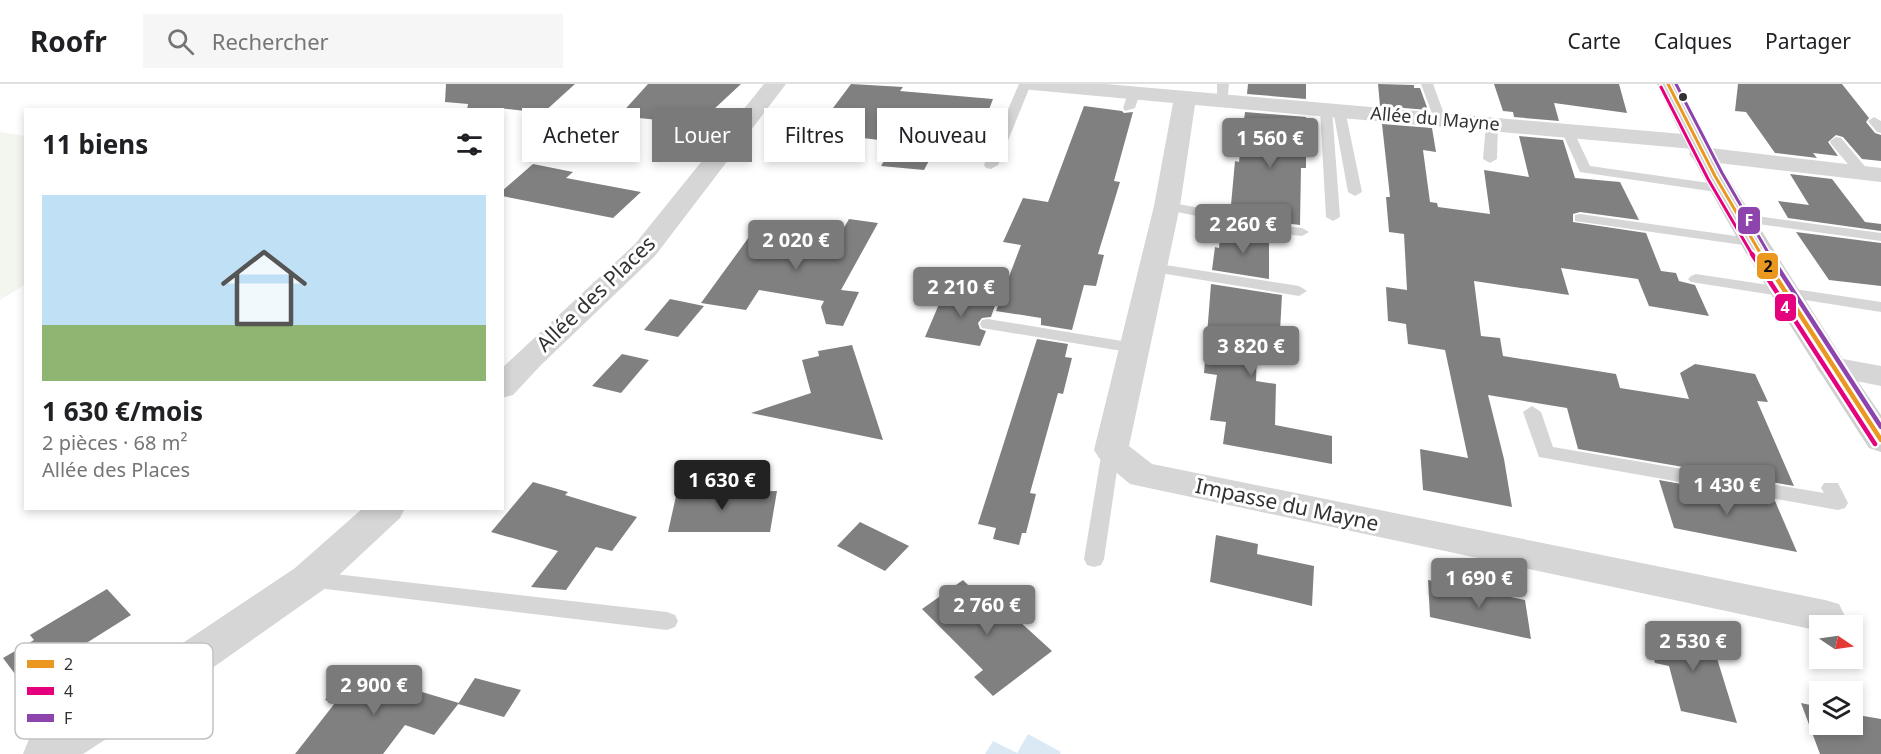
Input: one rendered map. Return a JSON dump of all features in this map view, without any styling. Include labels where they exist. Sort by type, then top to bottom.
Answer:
[{"type":"main road","points":[[1668,84],[1698,148],[1832,367],[1880,438]]},
{"type":"street","name":"Allée des Places","points":[[504,386],[530,358],[645,250],[775,84]]},
{"type":"street","name":"Allée du Mayne","points":[[1032,84],[1104,87],[1131,100],[1223,92],[1332,110],[1567,130],[1872,174]]},
{"type":"street","points":[[1111,450],[1167,206],[1185,97]]},
{"type":"street","points":[[1832,367],[1881,376]]},
{"type":"street","name":"Impasse du Mayne","points":[[1111,450],[1142,474],[1820,615]]},
{"type":"street","points":[[213,645],[309,579],[385,510]]},
{"type":"street","points":[[45,754],[69,739]]},
{"type":"lane","points":[[991,165],[1025,84]]},
{"type":"lane","points":[[1427,84],[1440,119]]},
{"type":"lane","points":[[1332,110],[1355,192]]},
{"type":"lane","points":[[1332,110],[1334,217]]},
{"type":"lane","points":[[1490,159],[1491,124]]},
{"type":"lane","points":[[1567,130],[1585,170],[1723,189]]},
{"type":"lane","points":[[1836,141],[1872,174]]},
{"type":"lane","points":[[1167,206],[1206,213],[1229,224],[1302,232]]},
{"type":"lane","points":[[1580,218],[1757,243]]},
{"type":"lane","points":[[1741,218],[1881,237]]},
{"type":"lane","points":[[1154,264],[1275,278]]},
{"type":"lane","points":[[1154,264],[1299,291]]},
{"type":"lane","points":[[1696,279],[1881,307]]},
{"type":"lane","points":[[988,324],[1134,348]]},
{"type":"lane","points":[[1532,412],[1546,452],[1838,503],[1831,488]]},
{"type":"lane","points":[[1094,559],[1111,450]]},
{"type":"lane","points":[[309,579],[668,621]]},
{"type":"shaded area","points":[[0,132],[24,136],[24,285],[0,300]]},
{"type":"shaded area","points":[[1028,734],[1061,752],[1060,754],[985,754],[993,741],[1017,753]]},
{"type":"building","points":[[446,84],[575,84],[549,108],[522,108],[522,111],[467,108],[468,104],[445,102]]},
{"type":"building","points":[[648,84],[741,84],[715,108],[652,108],[652,119],[640,118],[640,108],[626,108]]},
{"type":"building","points":[[851,84],[903,87],[900,91],[993,99],[990,108],[877,108],[877,140],[865,138],[865,108],[833,108]]},
{"type":"building","points":[[1248,84],[1306,84],[1306,99],[1247,94]]},
{"type":"building","points":[[1378,84],[1414,85],[1414,88],[1420,88],[1428,110],[1380,106]]},
{"type":"building","points":[[1494,84],[1619,84],[1627,113],[1554,103],[1559,121],[1514,117],[1513,112],[1503,111]]},
{"type":"building","points":[[1738,84],[1842,84],[1869,118],[1866,122],[1875,133],[1881,135],[1881,161],[1862,159],[1843,137],[1836,135],[1828,142],[1838,156],[1813,153],[1817,158],[1775,153],[1746,112],[1735,111]]},
{"type":"building","points":[[1084,106],[1124,113],[1133,112],[1114,181],[1120,182],[1098,254],[1104,255],[1096,286],[1084,285],[1072,330],[1041,325],[1041,318],[996,311],[1021,245],[1003,242],[1023,198],[1048,202]]},
{"type":"building","points":[[1245,112],[1306,117],[1306,168],[1301,168],[1300,225],[1230,216],[1235,161],[1239,162]]},
{"type":"building","points":[[1382,124],[1432,128],[1436,152],[1423,150],[1430,202],[1437,203],[1438,207],[1490,214],[1484,170],[1529,177],[1519,136],[1563,140],[1575,178],[1620,182],[1639,220],[1580,212],[1573,214],[1573,222],[1646,233],[1661,271],[1676,273],[1679,281],[1695,285],[1709,316],[1649,306],[1638,279],[1561,268],[1569,295],[1474,281],[1481,336],[1500,338],[1503,356],[1616,374],[1620,388],[1689,399],[1680,373],[1695,364],[1755,374],[1768,402],[1757,401],[1794,486],[1578,449],[1567,408],[1488,395],[1504,459],[1512,507],[1423,490],[1420,449],[1468,458],[1445,350],[1408,344],[1406,324],[1388,321],[1386,287],[1407,290],[1404,234],[1389,232],[1386,197],[1390,197]]},
{"type":"building","points":[[883,162],[928,162],[924,170],[881,166]]},
{"type":"building","points":[[533,164],[573,172],[566,178],[641,192],[613,218],[504,196],[504,189]]},
{"type":"building","points":[[1790,174],[1832,179],[1865,222],[1881,224],[1881,231],[1788,218],[1778,201],[1809,205]]},
{"type":"building","points":[[849,219],[878,223],[841,290],[859,292],[843,326],[826,324],[821,307],[824,301],[759,290],[746,310],[701,303],[749,237],[779,242],[785,233],[836,241]]},
{"type":"building","points":[[1228,230],[1269,235],[1269,279],[1212,270],[1215,247],[1219,248],[1220,237],[1228,238]]},
{"type":"building","points":[[1796,232],[1881,243],[1881,286],[1829,280]]},
{"type":"building","points":[[1211,284],[1282,295],[1280,331],[1258,327],[1256,381],[1276,384],[1275,425],[1332,436],[1332,464],[1223,444],[1226,422],[1210,420],[1217,375],[1204,373]]},
{"type":"building","points":[[945,290],[998,297],[991,317],[982,318],[978,323],[980,329],[986,331],[980,346],[925,337]]},
{"type":"building","points":[[670,299],[704,306],[678,337],[644,330]]},
{"type":"building","points":[[1037,339],[1068,344],[1065,357],[1072,358],[1063,394],[1058,393],[1030,493],[1036,494],[1026,533],[1022,533],[1019,545],[993,539],[996,528],[978,524]]},
{"type":"building","points":[[852,345],[883,440],[751,413],[811,393],[802,360],[819,356],[818,351]]},
{"type":"building","points":[[622,354],[649,360],[621,393],[592,386]]},
{"type":"building","points":[[1659,480],[1775,501],[1797,552],[1674,528]]},
{"type":"building","points":[[533,482],[568,492],[565,495],[637,517],[612,551],[596,547],[566,590],[531,587],[558,551],[491,532]]},
{"type":"building","points":[[728,486],[727,492],[777,491],[770,532],[668,532],[678,487]]},
{"type":"building","points":[[860,522],[909,546],[885,571],[837,546]]},
{"type":"building","points":[[1216,535],[1258,544],[1257,554],[1314,566],[1312,606],[1210,582]]},
{"type":"building","points":[[963,580],[991,608],[998,602],[1052,651],[993,696],[974,677],[983,670],[922,609]]},
{"type":"building","points":[[1428,580],[1525,600],[1531,639],[1430,617]]},
{"type":"building","points":[[107,589],[131,615],[86,643],[29,643],[34,640],[30,635]]},
{"type":"building","points":[[1645,624],[1711,639],[1737,723],[1681,711],[1669,666],[1655,663]]},
{"type":"building","points":[[15,651],[15,674],[3,658]]},
{"type":"building","points":[[351,670],[459,703],[434,735],[405,725],[383,754],[295,754],[335,703],[325,700]]},
{"type":"building","points":[[475,678],[521,690],[504,717],[458,704]]},
{"type":"building","points":[[1801,703],[1809,705],[1809,724]]},
{"type":"building","points":[[1863,716],[1881,719],[1881,754],[1820,754],[1813,735],[1863,735]]},
{"type":"transit line","name":"2","points":[[1668,84],[1741,222],[1795,310],[1881,440]]},
{"type":"transit line","name":"F","points":[[1676,84],[1746,216],[1881,427]]},
{"type":"transit line","name":"4","points":[[1661,87],[1734,225],[1875,444]]}]
